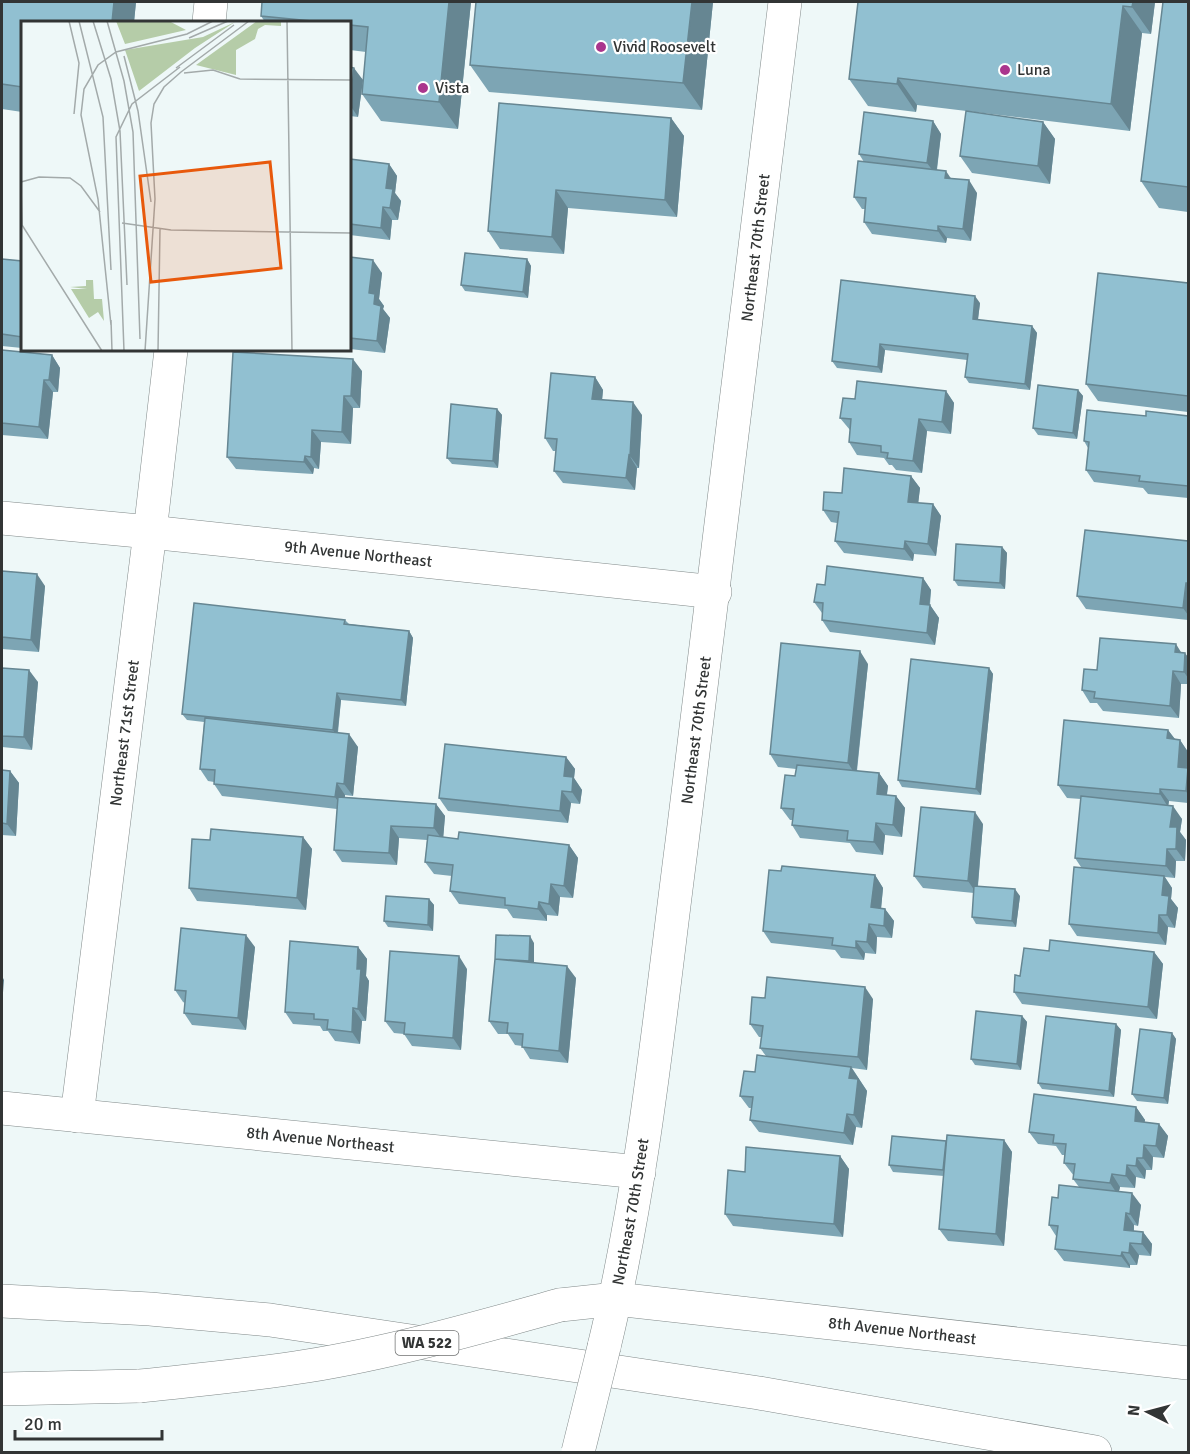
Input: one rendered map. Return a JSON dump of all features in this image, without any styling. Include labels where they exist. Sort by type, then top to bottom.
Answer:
[{"type":"main road","points":[[209,21],[212,2]]},
{"type":"main road","name":"Northeast 70th Street","points":[[578,1452],[594,1357],[616,1299],[639,1172],[715,592],[785,2]]},
{"type":"main road","name":"Northeast 71st Street","points":[[77,1116],[171,351]]},
{"type":"main road","name":"9th Avenue Northeast","points":[[2,518],[715,592]]},
{"type":"main road","name":"8th Avenue Northeast","points":[[2,1108],[639,1172]]},
{"type":"main road","name":"8th Avenue Northeast","points":[[2,1389],[140,1386],[225,1378],[308,1366],[392,1350],[560,1305],[616,1299],[1188,1363]]},
{"type":"main road","name":"WA 522","points":[[2,1301],[150,1309],[270,1320],[594,1357]]},
{"type":"main road","points":[[594,1357],[759,1393],[1095,1452]]},
{"type":"building","points":[[2,2],[114,2],[112,21],[21,21],[21,87],[2,84]]},
{"type":"building","name":"Vista","points":[[262,2],[449,2],[439,102],[362,94],[368,27],[351,25],[351,21],[312,21],[261,16]]},
{"type":"building","name":"Vivid Roosevelt","points":[[476,2],[692,2],[683,83],[470,65]]},
{"type":"building","name":"Luna","points":[[858,2],[1133,2],[1132,7],[1123,6],[1111,104],[898,78],[897,84],[849,79]]},
{"type":"building","points":[[1163,2],[1188,2],[1188,187],[1141,181]]},
{"type":"building","points":[[351,67],[354,68],[351,95]]},
{"type":"building","points":[[499,103],[671,118],[665,200],[556,190],[552,237],[488,231]]},
{"type":"building","points":[[966,111],[1043,122],[1038,166],[960,156]]},
{"type":"building","points":[[864,112],[933,121],[927,163],[859,154]]},
{"type":"building","points":[[351,159],[389,164],[386,188],[393,189],[390,208],[383,207],[381,228],[351,224]]},
{"type":"building","points":[[858,161],[946,171],[945,178],[969,180],[963,229],[938,226],[938,231],[864,222],[866,198],[854,197]]},
{"type":"building","points":[[465,253],[527,259],[523,292],[461,285]]},
{"type":"building","points":[[351,257],[373,260],[369,293],[375,294],[374,304],[381,306],[377,341],[351,338]]},
{"type":"building","points":[[2,259],[21,261],[21,337],[2,334]]},
{"type":"building","points":[[1098,273],[1188,283],[1188,396],[1086,384]]},
{"type":"building","points":[[841,280],[975,296],[973,319],[1032,326],[1025,384],[965,377],[968,354],[880,344],[878,367],[832,361]]},
{"type":"building","points":[[2,350],[52,355],[49,380],[44,380],[39,427],[2,423]]},
{"type":"building","points":[[233,352],[353,359],[351,396],[344,396],[342,432],[312,430],[311,457],[305,456],[304,462],[227,457]]},
{"type":"building","points":[[551,373],[595,377],[592,399],[633,402],[630,456],[626,478],[554,471],[557,439],[545,438]]},
{"type":"building","points":[[857,381],[946,391],[942,422],[919,419],[913,461],[887,458],[888,453],[881,452],[881,446],[849,442],[851,419],[840,418],[843,398],[855,399]]},
{"type":"building","points":[[1038,385],[1078,390],[1073,433],[1033,428]]},
{"type":"building","points":[[451,404],[497,409],[493,461],[447,458]]},
{"type":"building","points":[[1087,410],[1146,416],[1146,411],[1188,416],[1188,486],[1139,481],[1140,476],[1086,470],[1089,442],[1084,441]]},
{"type":"building","points":[[844,468],[911,476],[908,502],[933,504],[928,544],[905,541],[904,549],[835,541],[839,512],[823,510],[824,492],[842,493]]},
{"type":"building","points":[[1085,530],[1188,541],[1188,583],[1186,583],[1183,608],[1077,596]]},
{"type":"building","points":[[956,544],[1002,547],[1000,583],[954,580]]},
{"type":"building","points":[[827,566],[923,578],[920,604],[930,605],[927,633],[822,620],[823,603],[814,602],[817,584],[825,585]]},
{"type":"building","points":[[2,571],[37,574],[31,640],[2,637]]},
{"type":"building","points":[[194,603],[345,620],[344,624],[409,631],[401,700],[337,693],[333,730],[182,714]]},
{"type":"building","points":[[1100,638],[1176,644],[1175,652],[1185,653],[1184,672],[1173,671],[1170,706],[1094,698],[1095,692],[1082,690],[1084,669],[1097,670]]},
{"type":"building","points":[[781,643],[860,651],[848,763],[770,754]]},
{"type":"building","points":[[911,659],[989,668],[976,789],[898,780]]},
{"type":"building","points":[[2,668],[29,670],[24,737],[2,736]]},
{"type":"building","points":[[205,718],[349,734],[344,784],[337,783],[335,797],[214,784],[215,770],[200,769]]},
{"type":"building","points":[[1064,720],[1168,730],[1167,738],[1180,740],[1178,767],[1188,768],[1186,791],[1160,789],[1160,794],[1058,785]]},
{"type":"building","points":[[445,744],[566,757],[564,776],[573,777],[572,792],[562,791],[560,811],[439,798]]},
{"type":"building","points":[[797,765],[879,773],[877,794],[896,796],[893,825],[876,823],[874,842],[847,840],[848,831],[792,825],[794,809],[781,808],[785,775],[795,776]]},
{"type":"building","points":[[2,770],[10,771],[7,824],[2,823]]},
{"type":"building","points":[[1081,796],[1173,806],[1170,827],[1177,827],[1176,849],[1167,849],[1166,866],[1075,858]]},
{"type":"building","points":[[338,797],[436,804],[434,828],[391,826],[389,853],[334,850]]},
{"type":"building","points":[[921,807],[975,812],[968,881],[914,876]]},
{"type":"building","points":[[211,829],[303,837],[297,898],[189,888],[192,839],[210,840]]},
{"type":"building","points":[[459,832],[569,845],[564,886],[551,884],[549,904],[539,902],[538,909],[505,905],[505,898],[450,891],[453,865],[425,862],[428,835],[458,839]]},
{"type":"building","points":[[782,866],[875,875],[871,907],[885,909],[884,926],[869,924],[867,942],[856,941],[856,948],[832,945],[833,938],[763,931],[769,870],[781,871]]},
{"type":"building","points":[[1074,867],[1164,876],[1162,895],[1169,896],[1167,915],[1159,915],[1158,933],[1069,924]]},
{"type":"building","points":[[974,886],[1015,889],[1012,921],[972,917]]},
{"type":"building","points":[[386,896],[429,899],[428,925],[384,921]]},
{"type":"building","points":[[181,928],[246,935],[238,1018],[184,1013],[186,991],[175,990]]},
{"type":"building","points":[[496,935],[530,936],[529,961],[495,959]]},
{"type":"building","points":[[1050,940],[1154,952],[1148,1007],[1014,992],[1015,975],[1020,976],[1024,948],[1049,951]]},
{"type":"building","points":[[290,941],[358,947],[357,969],[361,969],[358,1009],[353,1008],[352,1032],[327,1029],[328,1020],[314,1019],[314,1014],[285,1012]]},
{"type":"building","points":[[390,951],[459,956],[453,1038],[404,1034],[405,1023],[385,1021]]},
{"type":"building","points":[[495,959],[567,966],[559,1051],[522,1047],[523,1034],[507,1033],[508,1023],[489,1021]]},
{"type":"building","points":[[767,977],[865,987],[858,1057],[760,1048],[763,1026],[750,1024],[752,997],[765,998]]},
{"type":"building","points":[[976,1011],[1022,1016],[1017,1064],[971,1059]]},
{"type":"building","points":[[1046,1016],[1116,1024],[1109,1091],[1038,1083]]},
{"type":"building","points":[[1140,1029],[1172,1033],[1164,1098],[1132,1094]]},
{"type":"building","points":[[757,1055],[851,1067],[849,1078],[858,1079],[854,1115],[847,1114],[844,1133],[750,1120],[753,1097],[740,1096],[744,1071],[755,1072]]},
{"type":"building","points":[[1034,1094],[1136,1107],[1135,1121],[1159,1124],[1156,1146],[1144,1145],[1143,1158],[1137,1158],[1136,1166],[1127,1165],[1126,1176],[1112,1174],[1110,1183],[1073,1179],[1075,1164],[1064,1163],[1066,1144],[1053,1143],[1054,1135],[1029,1132]]},
{"type":"building","points":[[947,1135],[1004,1140],[996,1234],[939,1229]]},
{"type":"building","points":[[892,1136],[946,1141],[943,1170],[889,1165]]},
{"type":"building","points":[[746,1147],[840,1156],[834,1224],[725,1214],[728,1170],[745,1172]]},
{"type":"building","points":[[1059,1185],[1132,1193],[1130,1214],[1126,1213],[1124,1230],[1143,1232],[1142,1244],[1130,1243],[1129,1253],[1122,1252],[1121,1256],[1055,1249],[1058,1226],[1049,1225],[1052,1197],[1058,1198]]},
{"type":"place","name":"Vivid Roosevelt","points":[[601,47]]},
{"type":"place","name":"Luna","points":[[1005,70]]},
{"type":"place","name":"Vista","points":[[423,88]]}]
